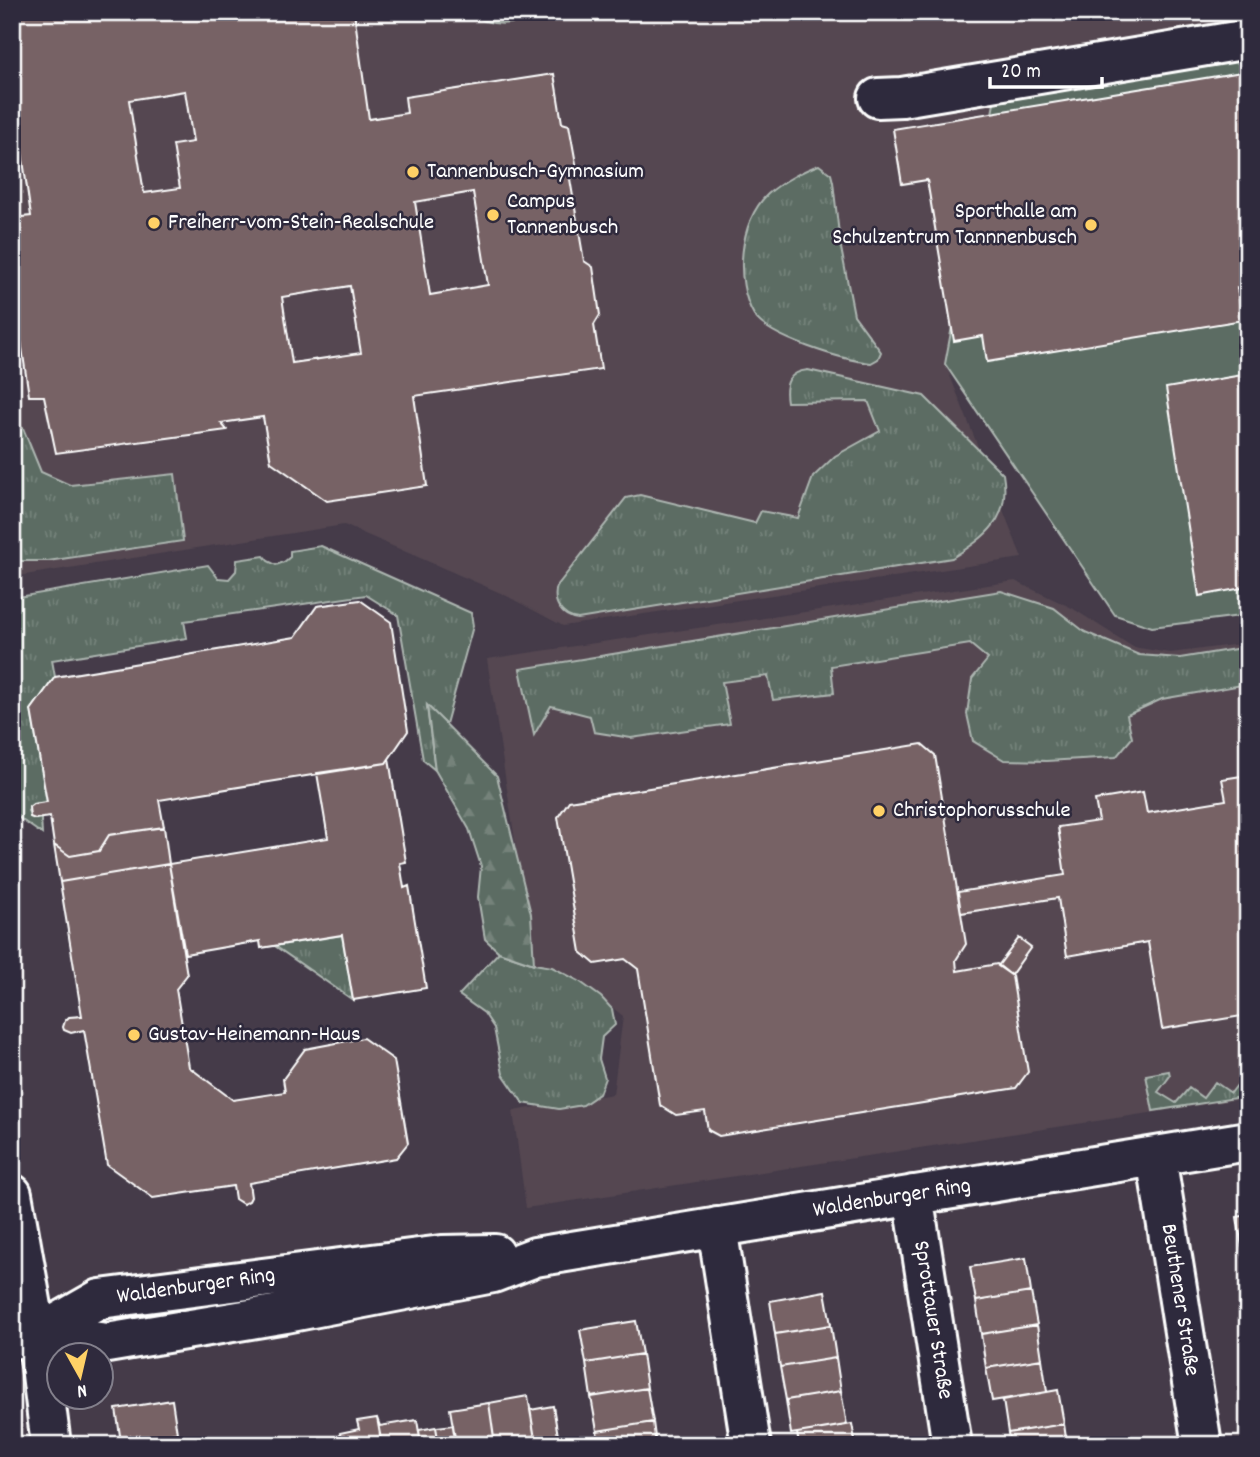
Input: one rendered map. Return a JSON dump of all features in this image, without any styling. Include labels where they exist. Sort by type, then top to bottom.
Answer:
[{"type":"street","points":[[878,98],[1248,39]]},
{"type":"street","name":"Waldenburger Ring","points":[[20,1331],[107,1343],[286,1313],[493,1273],[535,1257],[1248,1141]]},
{"type":"street","name":"Beuthener Straße","points":[[1156,1156],[1202,1445]]},
{"type":"street","points":[[12,1194],[20,1331],[51,1445]]},
{"type":"street","name":"Sprottauer Straße","points":[[913,1195],[952,1445]]},
{"type":"street","points":[[717,1227],[751,1445]]},
{"type":"shaded area","name":"Campus Tannenbusch","points":[[12,12],[1247,12],[1248,28],[945,363],[1022,558],[563,626],[503,594],[344,525],[12,577]]},
{"type":"shaded area","name":"Christophorusschule","points":[[1015,581],[1072,608],[1133,647],[1170,653],[1248,643],[1248,1098],[526,1208],[513,1111],[613,1094],[623,1016],[579,981],[552,967],[534,964],[487,659]]},
{"type":"green space","points":[[467,12],[543,12],[505,24],[486,21]]},
{"type":"green space","points":[[1248,28],[1248,615],[1152,627],[1115,615],[945,364],[1001,66]]},
{"type":"green space","points":[[819,165],[831,174],[833,182],[840,243],[854,315],[881,352],[878,359],[871,363],[826,353],[774,332],[754,315],[744,286],[743,252],[746,235],[758,206],[768,194],[792,177]]},
{"type":"green space","points":[[808,370],[924,396],[1003,474],[1003,503],[994,525],[976,542],[952,558],[578,619],[572,618],[559,608],[557,586],[626,498],[640,495],[755,523],[761,511],[798,518],[813,477],[835,456],[880,431],[868,401],[787,402],[789,380],[796,373]]},
{"type":"green space","points":[[12,424],[23,428],[41,472],[70,485],[175,474],[183,541],[48,561],[12,561]]},
{"type":"green space","points":[[321,546],[471,613],[473,626],[446,724],[427,707],[435,770],[423,760],[398,615],[366,595],[184,621],[187,638],[52,660],[55,677],[31,710],[47,802],[33,804],[28,811],[30,817],[41,818],[42,834],[12,813],[12,598],[208,565],[218,578],[229,579],[236,571],[237,560],[264,556],[276,565],[290,557],[290,551]]},
{"type":"green space","points":[[1001,591],[1054,608],[1085,632],[1139,655],[1180,658],[1248,647],[1248,684],[1162,699],[1127,715],[1132,738],[1116,757],[1046,761],[1004,760],[973,741],[967,714],[972,679],[988,659],[970,644],[831,666],[834,693],[773,700],[768,676],[722,682],[730,724],[631,738],[594,732],[590,716],[551,706],[534,735],[520,669]]},
{"type":"green space","points":[[427,705],[497,776],[531,914],[534,964],[499,952],[485,939],[478,897],[481,866],[469,829],[435,770]]},
{"type":"green space","points":[[342,935],[353,1000],[275,946]]},
{"type":"green space","points":[[499,952],[552,967],[579,981],[612,1009],[615,1025],[602,1037],[599,1059],[605,1078],[599,1094],[583,1105],[559,1109],[523,1103],[503,1074],[494,1028],[484,1013],[459,995]]},
{"type":"green space","points":[[1169,1071],[1170,1076],[1158,1092],[1176,1103],[1189,1088],[1203,1098],[1215,1082],[1231,1093],[1244,1076],[1248,1078],[1248,1096],[1153,1111],[1146,1075]]},
{"type":"building","points":[[12,12],[354,12],[369,119],[407,113],[405,97],[554,74],[562,123],[569,125],[577,169],[570,179],[584,261],[593,267],[600,315],[594,325],[601,369],[414,396],[427,486],[327,501],[271,462],[263,417],[221,423],[227,430],[56,453],[44,396],[29,396],[12,279],[12,218],[31,216],[19,132],[12,133]],"holes":[[[185,91],[193,142],[173,145],[180,188],[144,193],[129,100]],[[473,192],[488,285],[430,295],[415,202]],[[350,286],[361,353],[292,363],[282,297]]]},
{"type":"building","name":"Sporthalle am Schulzentrum Tannnenbusch","points":[[1248,71],[1248,286],[1237,288],[1243,320],[987,362],[983,336],[954,341],[927,180],[902,184],[893,129]]},
{"type":"building","points":[[1248,374],[1248,587],[1199,596],[1166,388]]},
{"type":"building","points":[[360,600],[391,622],[408,731],[386,763],[159,800],[164,827],[109,835],[99,851],[70,856],[54,845],[50,817],[30,817],[29,807],[47,802],[31,710],[55,677],[295,637],[317,606]]},
{"type":"building","points":[[922,744],[935,755],[966,944],[956,960],[957,971],[997,964],[1012,976],[1028,1072],[1016,1088],[719,1136],[708,1130],[705,1111],[676,1115],[660,1105],[638,969],[625,959],[595,964],[581,952],[558,817],[569,801]]},
{"type":"building","points":[[389,759],[406,862],[400,863],[404,888],[409,886],[426,988],[353,1000],[342,935],[261,948],[260,941],[185,954],[169,864],[328,838],[317,773],[386,763]]},
{"type":"building","points":[[1248,775],[1248,1015],[1162,1029],[1148,942],[1067,956],[1058,898],[961,913],[958,892],[1065,875],[1058,827],[1099,821],[1095,800],[1143,792],[1147,813],[1226,800],[1222,779]]},
{"type":"building","points":[[164,827],[169,864],[60,882],[54,845],[70,856],[99,851],[109,835]]},
{"type":"building","name":"Gustav-Heinemann-Haus","points":[[169,864],[187,975],[176,989],[189,1067],[233,1100],[285,1092],[283,1079],[305,1049],[363,1038],[394,1060],[408,1143],[396,1158],[249,1183],[251,1197],[243,1204],[235,1199],[233,1186],[153,1198],[107,1165],[84,1030],[71,1033],[63,1027],[69,1017],[82,1016],[60,882]]},
{"type":"building","points":[[1019,938],[1031,947],[1011,975],[998,966]]},
{"type":"building","points":[[1248,1215],[1248,1252],[1243,1253],[1237,1217]]},
{"type":"building","points":[[1248,1252],[1248,1285],[1243,1253]]},
{"type":"building","points":[[1026,1258],[1031,1292],[976,1301],[970,1267]]},
{"type":"building","points":[[825,1291],[831,1325],[775,1334],[770,1301]]},
{"type":"building","points":[[1031,1292],[1037,1325],[981,1334],[976,1301]]},
{"type":"building","points":[[636,1321],[642,1354],[586,1363],[580,1330]]},
{"type":"building","points":[[831,1325],[836,1358],[780,1367],[775,1334]]},
{"type":"building","points":[[1037,1325],[1042,1359],[986,1368],[981,1334]]},
{"type":"building","points":[[642,1354],[647,1388],[591,1397],[586,1363]]},
{"type":"building","points":[[836,1358],[841,1391],[786,1400],[780,1367]]},
{"type":"building","points":[[1042,1359],[1047,1392],[992,1401],[986,1368]]},
{"type":"building","points":[[647,1388],[653,1422],[597,1431],[591,1397]]},
{"type":"building","points":[[1058,1390],[1064,1424],[1008,1433],[1003,1400]]},
{"type":"building","points":[[841,1391],[847,1425],[791,1434],[786,1400]]},
{"type":"building","points":[[528,1396],[536,1445],[495,1445],[489,1403]]},
{"type":"building","points":[[172,1400],[177,1433],[121,1442],[116,1409]]},
{"type":"building","points":[[489,1403],[495,1445],[456,1445],[450,1409]]},
{"type":"building","points":[[553,1406],[559,1442],[536,1445],[530,1410]]},
{"type":"building","points":[[377,1418],[380,1426],[417,1420],[421,1445],[382,1445]]},
{"type":"building","points":[[377,1418],[382,1445],[342,1445],[340,1433],[359,1429],[357,1421]]},
{"type":"building","points":[[653,1422],[656,1445],[599,1445],[597,1431]]},
{"type":"building","points":[[852,1424],[856,1445],[799,1445],[797,1433]]},
{"type":"building","points":[[1064,1424],[1067,1445],[1010,1445],[1008,1433]]},
{"type":"building","points":[[453,1425],[456,1445],[439,1445],[436,1427]]},
{"type":"building","points":[[436,1427],[439,1445],[421,1445],[419,1430]]},
{"type":"building","points":[[177,1433],[179,1445],[122,1445],[121,1442]]},
{"type":"place","name":"Tannenbusch-Gymnasium","points":[[413,172]]},
{"type":"place","name":"Campus Tannenbusch","points":[[493,215]]},
{"type":"place","name":"Freiherr-vom-Stein-Realschule","points":[[154,223]]},
{"type":"place","name":"Sporthalle am Schulzentrum Tannnenbusch","points":[[1091,225]]},
{"type":"place","name":"Christophorusschule","points":[[879,811]]},
{"type":"place","name":"Gustav-Heinemann-Haus","points":[[134,1035]]}]
